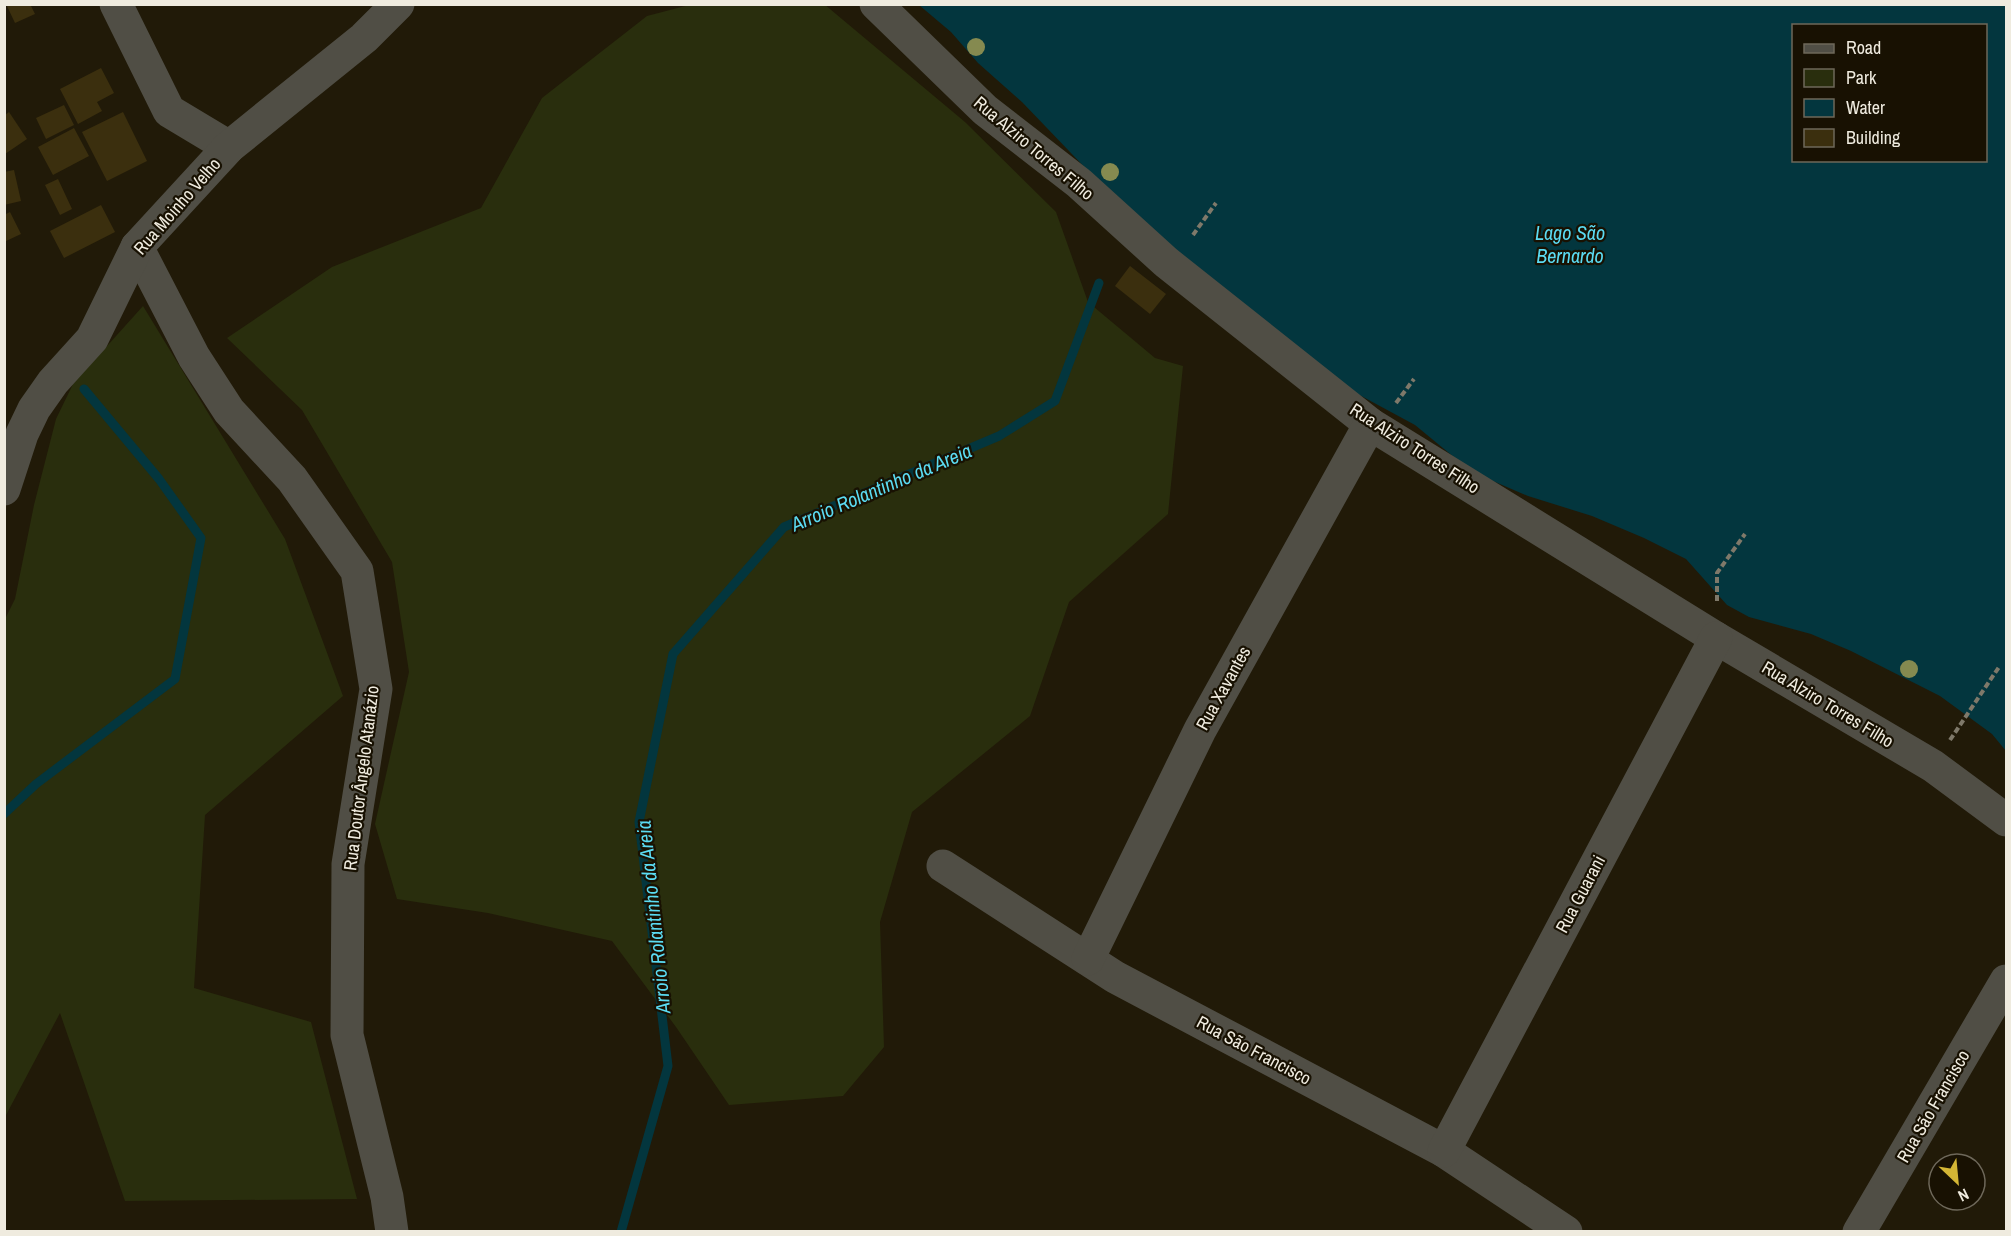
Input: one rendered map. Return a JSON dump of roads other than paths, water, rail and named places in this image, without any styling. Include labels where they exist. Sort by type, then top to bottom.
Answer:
[{"type":"street","points":[[116,4],[169,111],[229,147]]},
{"type":"street","name":"Rua Moinho Velho","points":[[4,489],[22,434],[34,410],[53,382],[92,339],[137,247],[229,147],[364,38],[398,4]]},
{"type":"street","name":"Rua Alziro Torres Filho","points":[[876,4],[986,110],[1079,183],[1166,262],[1370,424],[1716,638],[1933,766],[2007,820]]},
{"type":"street","name":"Rua Doutor Ângelo Atanázio","points":[[137,247],[194,357],[228,411],[292,479],[357,571],[376,689],[348,864],[347,1035],[387,1197],[392,1232]]},
{"type":"street","name":"Rua Xavantes","points":[[1088,959],[1200,730],[1370,424]]},
{"type":"street","name":"Rua Guarani","points":[[1444,1151],[1716,638]]},
{"type":"street","name":"Rua São Francisco","points":[[943,866],[1115,977],[1444,1151],[1566,1232]]},
{"type":"street","name":"Rua São Francisco","points":[[1859,1232],[2007,981]]},
{"type":"water","name":"Lago São Bernardo","points":[[919,5],[2006,5],[2006,751],[1992,734],[1940,696],[1851,651],[1811,634],[1749,617],[1727,605],[1686,559],[1592,516],[1528,496],[1472,472],[1415,425],[1328,378],[1141,226],[1022,102],[978,63],[951,32]]},
{"type":"waterway","name":"Arroio Rolantinho da Areia","points":[[621,1232],[668,1066],[639,822],[673,654],[784,527],[999,436],[1055,401],[1099,283]]},
{"type":"waterway","points":[[4,814],[36,784],[175,679],[201,538],[159,479],[84,389]]}]
